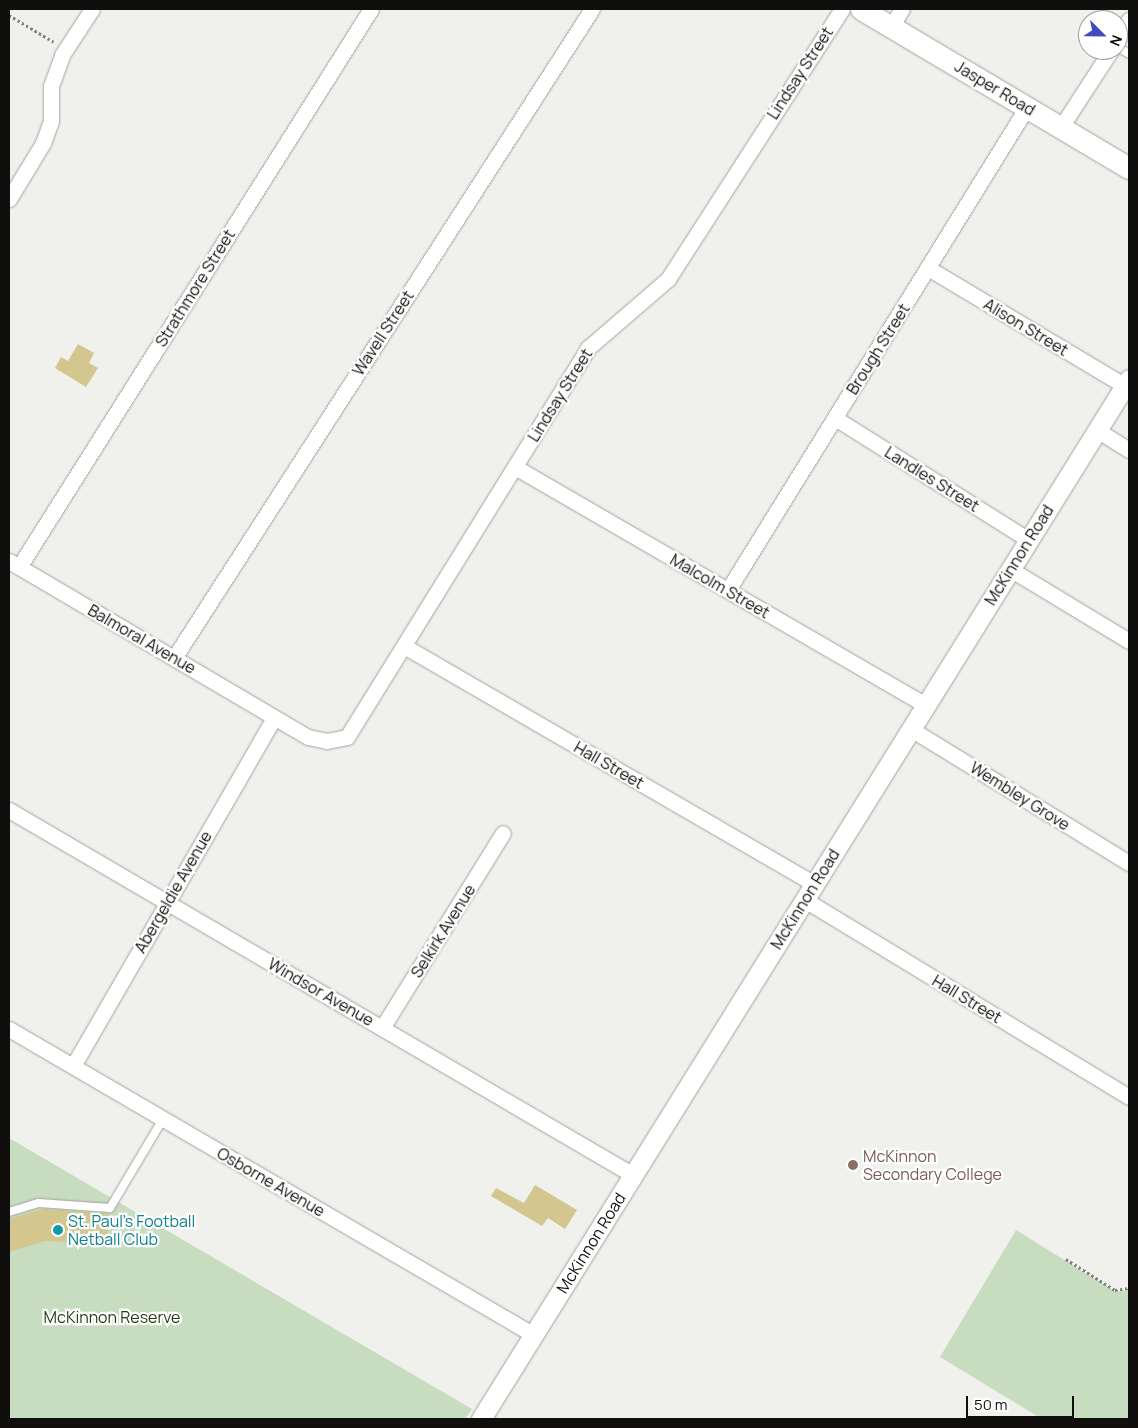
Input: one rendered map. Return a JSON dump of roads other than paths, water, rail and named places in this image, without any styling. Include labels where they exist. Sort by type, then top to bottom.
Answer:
[{"type":"main road","name":"Jasper Road","points":[[861,9],[1129,168]]},
{"type":"street","points":[[9,198],[43,143],[51,121],[51,86],[66,49],[92,9]]},
{"type":"street","name":"Strathmore Street","points":[[14,564],[371,9]]},
{"type":"street","name":"Wavell Street","points":[[174,658],[592,9]]},
{"type":"street","name":"Lindsay Street","points":[[274,718],[308,737],[327,741],[347,738],[588,348],[668,279],[842,9]]},
{"type":"street","points":[[891,27],[902,9]]},
{"type":"street","points":[[1061,127],[1105,60]]},
{"type":"street","name":"Brough Street","points":[[728,590],[1028,107]]},
{"type":"street","name":"Alison Street","points":[[928,268],[1127,382]]},
{"type":"street","name":"McKinnon Road","points":[[482,1419],[1127,382]]},
{"type":"street","name":"Landles Street","points":[[835,418],[1029,540]]},
{"type":"street","points":[[1097,430],[1129,450]]},
{"type":"street","name":"Malcolm Street","points":[[515,467],[926,705]]},
{"type":"street","name":"Balmoral Avenue","points":[[14,564],[274,718]]},
{"type":"street","points":[[1010,569],[1129,641]]},
{"type":"street","name":"Hall Street","points":[[404,646],[810,892],[1129,1097]]},
{"type":"street","name":"Abergeldie Avenue","points":[[73,1066],[274,718]]},
{"type":"street","name":"Wembley Grove","points":[[911,729],[1129,863]]},
{"type":"street","name":"Windsor Avenue","points":[[9,810],[633,1175]]},
{"type":"street","name":"Selkirk Avenue","points":[[382,1028],[503,833]]},
{"type":"street","name":"Osborne Avenue","points":[[9,1029],[534,1335]]},
{"type":"lane","points":[[9,1212],[39,1203],[110,1208],[163,1119]]},
{"type":"place","name":"McKinnon Secondary College","points":[[853,1165]]},
{"type":"place","name":"St. Paul's Football Netball Club","points":[[58,1230]]},
{"type":"park label","name":"McKinnon Reserve","points":[[112,1317]]}]
